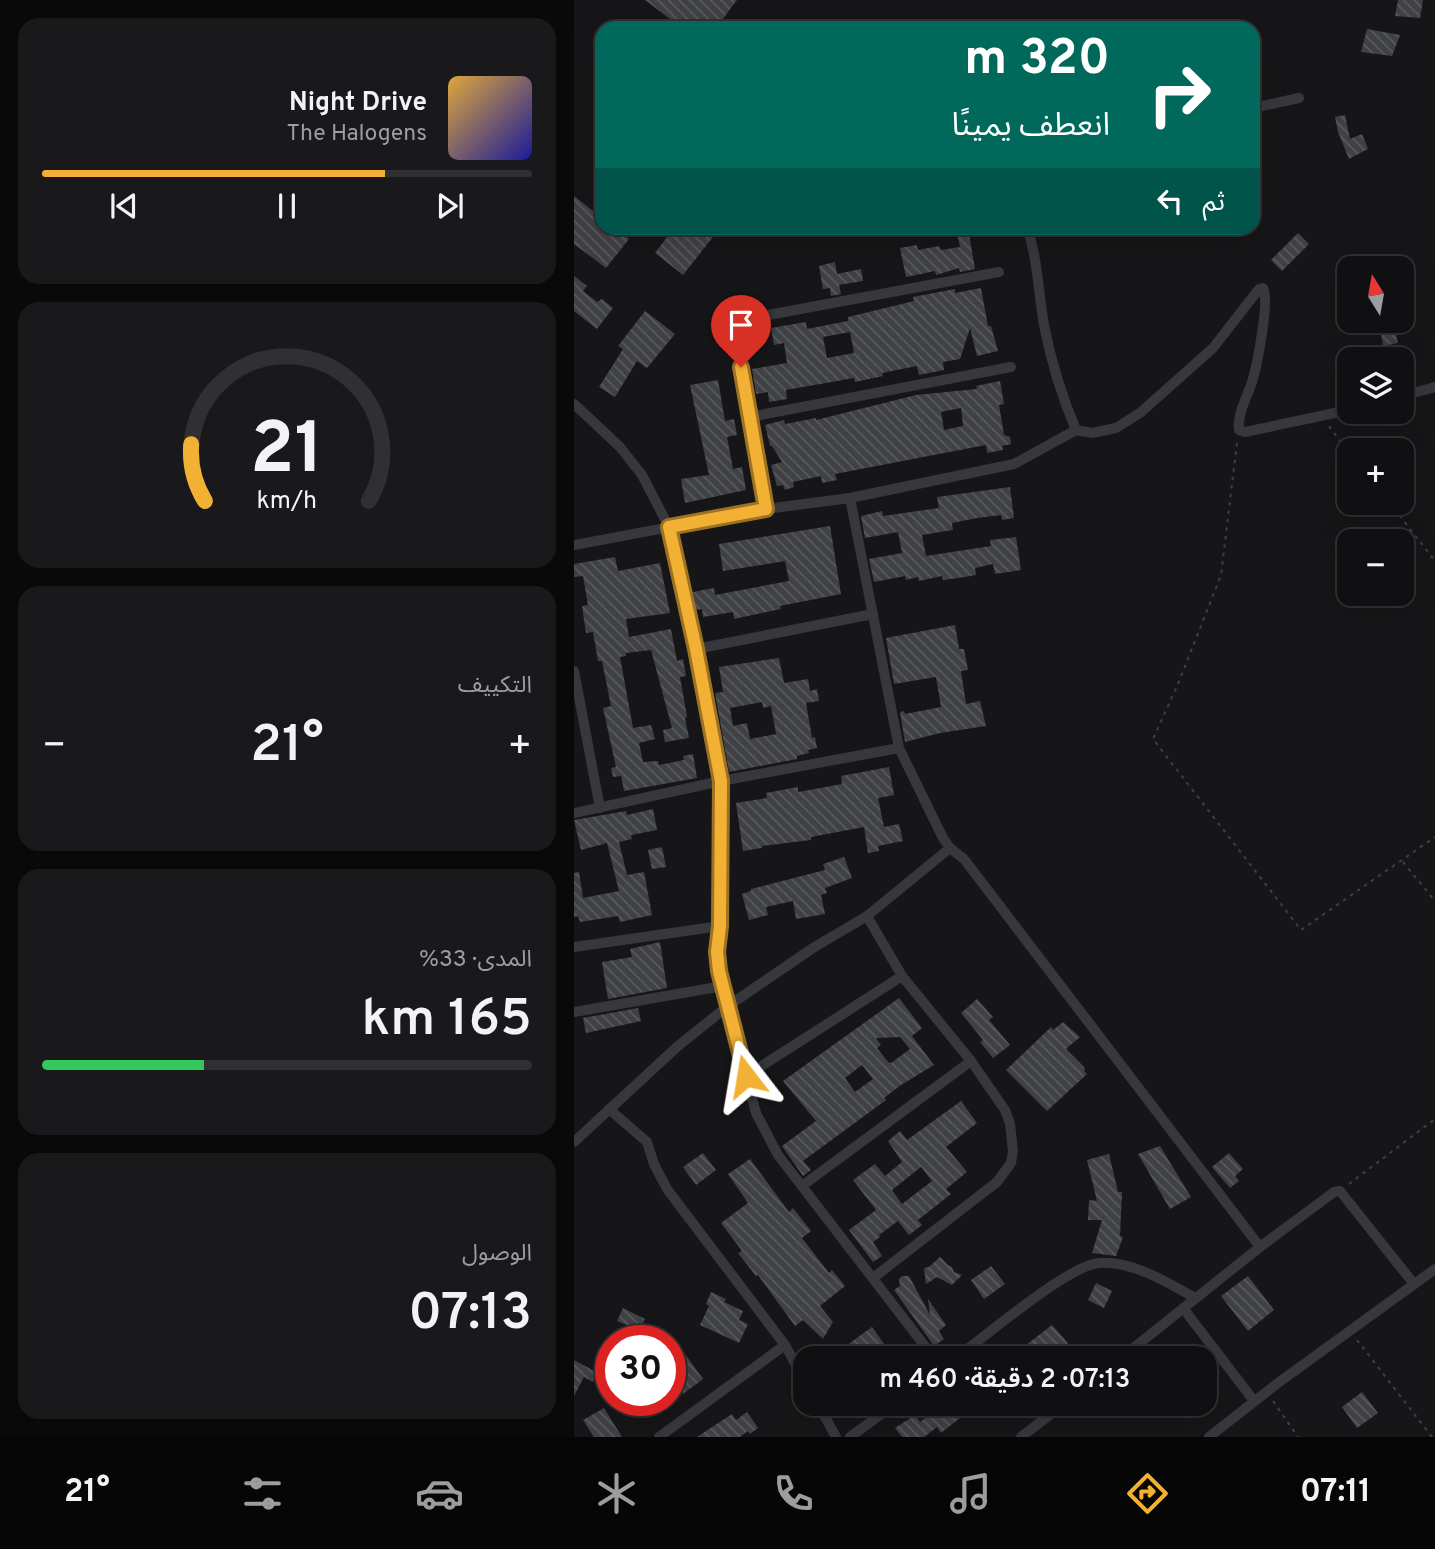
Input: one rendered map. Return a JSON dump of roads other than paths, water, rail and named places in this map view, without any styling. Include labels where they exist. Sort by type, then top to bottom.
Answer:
[{"type":"street","points":[[1260,106],[1299,98]]},
{"type":"street","points":[[1029,235],[1036,259],[1044,326],[1076,430]]},
{"type":"street","points":[[766,509],[741,367],[744,342],[752,323],[763,316],[999,272]]},
{"type":"street","points":[[574,545],[766,509],[850,498],[1014,464],[1076,430],[1093,433],[1116,428],[1140,413],[1213,348],[1259,289],[1263,288],[1266,298],[1260,349],[1238,421],[1239,430],[1245,432],[1337,413]]},
{"type":"street","points":[[750,417],[1011,367]]},
{"type":"street","points":[[1414,393],[1435,387]]},
{"type":"street","points":[[574,404],[620,447],[642,475],[669,527],[721,781],[720,926],[717,952],[723,986],[756,1113],[778,1154],[925,1346]]},
{"type":"street","points":[[850,498],[900,748],[943,838],[950,848],[964,859],[1259,1247]]},
{"type":"street","points":[[696,649],[873,614]]},
{"type":"street","points":[[574,671],[600,808]]},
{"type":"street","points":[[574,813],[721,781],[900,748]]},
{"type":"street","points":[[574,1142],[678,1046],[728,1006],[813,948],[867,916],[950,848]]},
{"type":"street","points":[[867,916],[902,976],[971,1061],[1005,1111],[1013,1138],[1011,1163],[997,1182],[873,1278]]},
{"type":"street","points":[[574,947],[720,926]]},
{"type":"street","points":[[746,1076],[902,976]]},
{"type":"street","points":[[574,1012],[723,986]]},
{"type":"street","points":[[802,1186],[971,1061]]},
{"type":"street","points":[[610,1109],[647,1142],[654,1164],[667,1189],[785,1345],[793,1359]]},
{"type":"street","points":[[1136,1346],[1259,1247],[1329,1195],[1339,1191],[1414,1284]]},
{"type":"street","points":[[972,1346],[1064,1277],[1086,1266],[1101,1263],[1143,1272],[1195,1298]]},
{"type":"street","points":[[1209,1437],[1435,1269]]},
{"type":"street","points":[[1183,1308],[1254,1401]]},
{"type":"street","points":[[659,1437],[785,1345]]},
{"type":"street","points":[[825,1416],[836,1437]]},
{"type":"street","points":[[850,1437],[879,1416]]},
{"type":"street","points":[[1022,1437],[1049,1416]]}]
